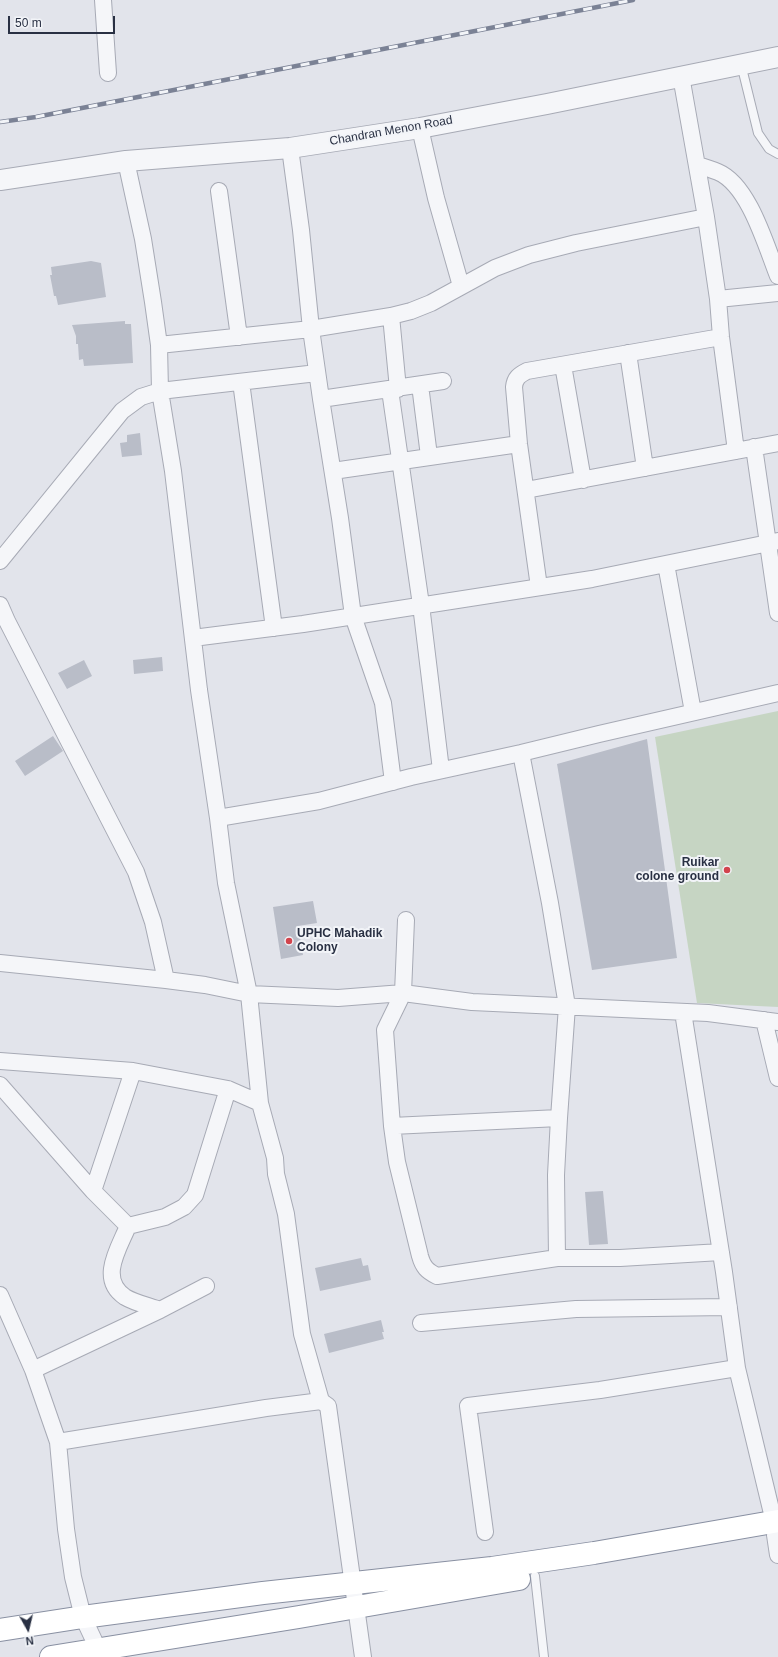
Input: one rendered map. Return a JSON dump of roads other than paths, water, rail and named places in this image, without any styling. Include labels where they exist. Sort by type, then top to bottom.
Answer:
[{"type":"highway","points":[[51,1657],[98,1653],[777,1534]]},
{"type":"highway","points":[[0,1630],[83,1617],[263,1593],[492,1568],[594,1553],[777,1534]]},
{"type":"street","points":[[103,0],[108,73]]},
{"type":"street","name":"Chandran Menon Road","points":[[0,180],[126,162],[290,148],[420,128],[778,57]]},
{"type":"street","points":[[680,76],[706,217],[718,299],[721,337],[736,451]]},
{"type":"street","points":[[420,128],[436,198],[461,286]]},
{"type":"street","points":[[290,148],[301,230],[311,329],[333,471],[353,616],[383,703],[393,782]]},
{"type":"street","points":[[126,162],[143,239],[159,345],[160,391],[173,471],[204,730],[218,818],[226,883],[249,994],[260,1103],[275,1158],[276,1174],[286,1214],[302,1334],[321,1401],[328,1406],[364,1657]]},
{"type":"street","points":[[697,165],[719,172],[737,187],[749,204],[778,276]]},
{"type":"street","points":[[219,192],[239,337]]},
{"type":"street","points":[[159,345],[311,329],[391,316],[411,311],[431,303],[495,268],[530,255],[576,243],[706,217]]},
{"type":"street","points":[[718,299],[778,293]]},
{"type":"street","points":[[391,316],[394,389],[400,461],[421,605],[441,770]]},
{"type":"street","points":[[539,587],[519,444],[514,387],[515,380],[518,376],[527,371],[721,337]]},
{"type":"street","points":[[628,353],[645,468]]},
{"type":"street","points":[[563,365],[583,480]]},
{"type":"street","points":[[0,561],[122,411],[141,397],[160,391],[318,374]]},
{"type":"street","points":[[321,399],[442,381]]},
{"type":"street","points":[[241,382],[274,628]]},
{"type":"street","points":[[420,385],[429,456]]},
{"type":"street","points":[[526,490],[778,443]]},
{"type":"street","points":[[333,471],[519,444]]},
{"type":"street","points":[[754,447],[772,542],[778,612]]},
{"type":"street","points":[[193,638],[274,628],[592,579],[772,542]]},
{"type":"street","points":[[666,564],[693,712]]},
{"type":"street","points":[[0,605],[6,636],[136,872],[153,922],[166,980]]},
{"type":"street","points":[[218,818],[319,801],[441,770],[778,694]]},
{"type":"street","points":[[521,753],[550,903],[567,1006],[556,1175],[557,1258]]},
{"type":"street","points":[[406,920],[403,993],[385,1030],[392,1126],[397,1162],[423,1266],[429,1272],[437,1276],[557,1258],[620,1258],[721,1252]]},
{"type":"street","points":[[0,963],[166,980],[205,985],[249,994],[338,998],[403,993],[472,1002],[708,1013],[771,1021],[778,1078]]},
{"type":"street","points":[[683,1012],[721,1252],[737,1368],[777,1534]]},
{"type":"street","points":[[0,1061],[133,1071],[228,1089],[260,1103]]},
{"type":"street","points":[[93,1191],[133,1071]]},
{"type":"street","points":[[0,1085],[93,1191],[128,1226]]},
{"type":"street","points":[[128,1226],[165,1217],[184,1207],[195,1195],[228,1089]]},
{"type":"street","points":[[392,1126],[559,1118]]},
{"type":"street","points":[[128,1226],[113,1261],[111,1272],[112,1280],[118,1290],[125,1297],[160,1310]]},
{"type":"street","points":[[33,1370],[160,1310],[206,1286]]},
{"type":"street","points":[[0,1295],[33,1370],[58,1442],[66,1529],[72,1570],[83,1617],[98,1653]]},
{"type":"street","points":[[421,1323],[576,1309],[729,1307]]},
{"type":"street","points":[[485,1532],[468,1406],[600,1390],[737,1368]]},
{"type":"street","points":[[58,1442],[266,1408],[321,1401]]},
{"type":"lane","points":[[741,64],[758,133],[769,149],[778,154]]},
{"type":"lane","points":[[535,1576],[544,1657]]},
{"type":"railway","points":[[0,122],[36,117],[633,0]]},
{"type":"place","name":"Ruikar colone ground","points":[[727,870]]},
{"type":"place","name":"UPHC Mahadik Colony","points":[[289,941]]}]
